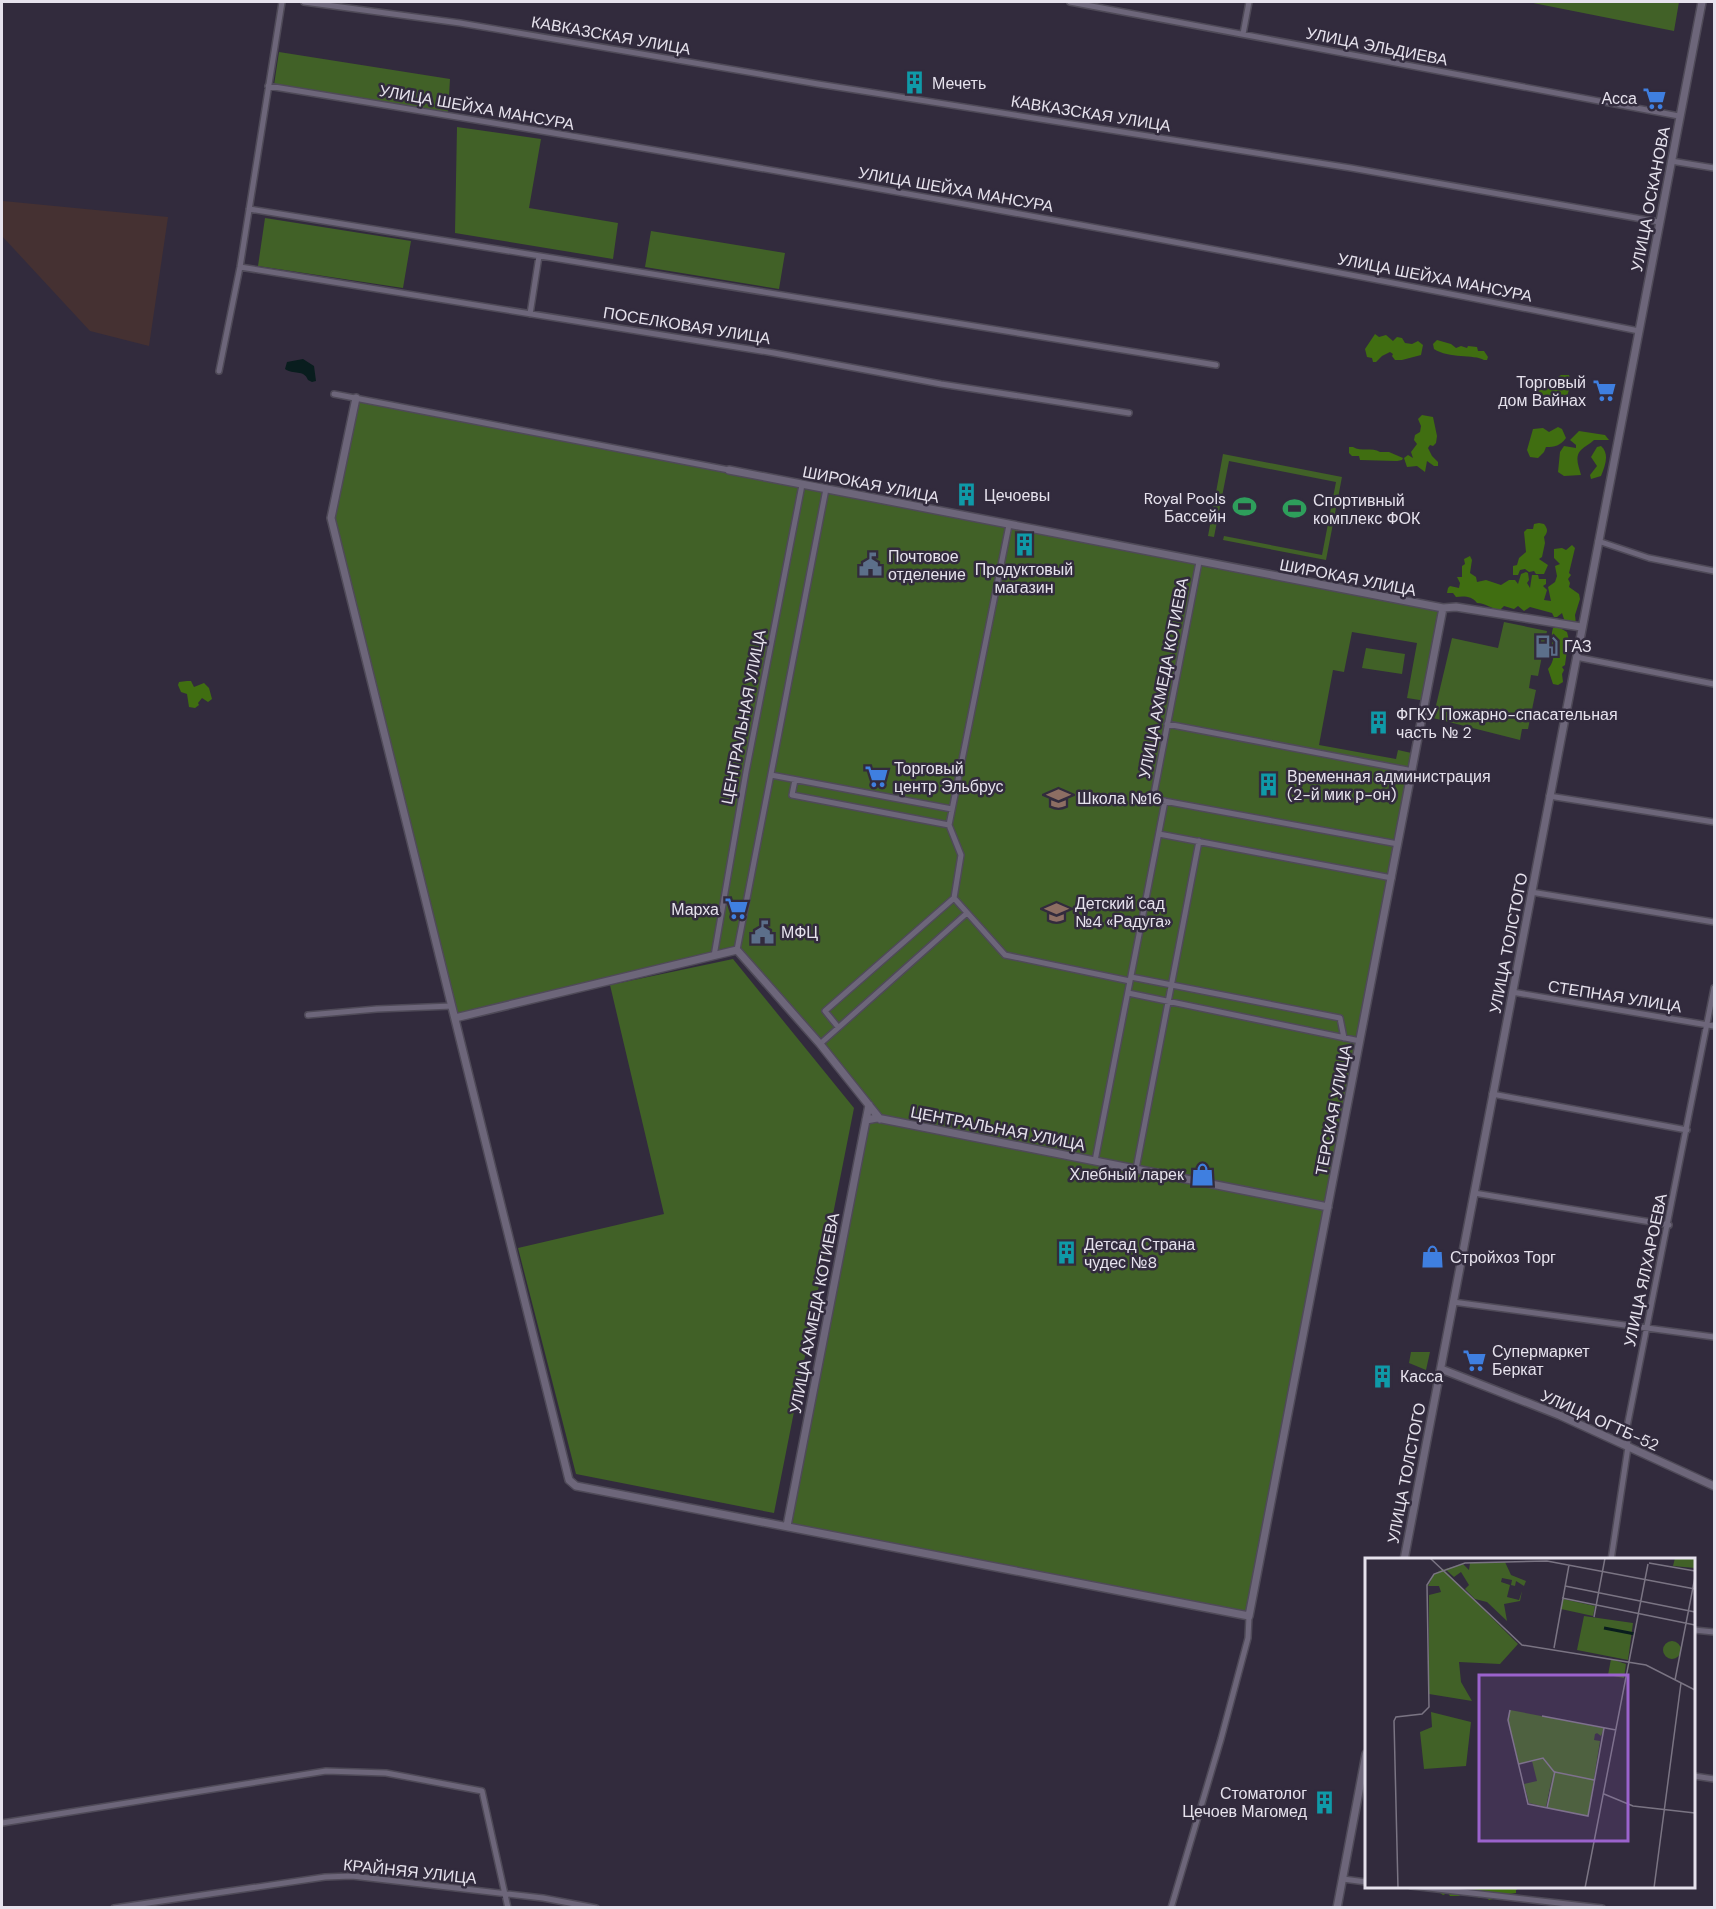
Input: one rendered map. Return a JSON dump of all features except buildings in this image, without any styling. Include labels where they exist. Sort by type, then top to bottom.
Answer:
[{"type":"street","points":[[219,372],[240,267],[282,2]]},
{"type":"street","name":"КАВКАЗСКАЯ УЛИЦА","points":[[304,2],[460,23],[818,84],[1352,168],[1659,222]]},
{"type":"street","name":"УЛИЦА ЭЛЬДИЕВА","points":[[1070,2],[1679,116]]},
{"type":"street","points":[[1243,34],[1249,2]]},
{"type":"street","name":"УЛИЦА ОСКАНОВА","points":[[1639,331],[1702,2]]},
{"type":"street","name":"УЛИЦА ШЕЙХА МАНСУРА","points":[[268,86],[1068,223],[1335,271],[1639,331]]},
{"type":"street","points":[[1671,161],[1714,168]]},
{"type":"street","points":[[249,209],[1216,365]]},
{"type":"street","points":[[530,314],[539,256]]},
{"type":"street","name":"ПОСЕЛКОВАЯ УЛИЦА","points":[[240,267],[1129,413]]},
{"type":"street","name":"УЛИЦА ТОЛСТОГО","points":[[1404,1558],[1639,331]]},
{"type":"street","name":"ШИРОКАЯ УЛИЦА","points":[[334,394],[1443,608],[1456,607],[1581,627]]},
{"type":"street","points":[[356,398],[331,518],[569,1480],[576,1486],[1249,1616],[1248,1638],[1224,1730],[1171,1908]]},
{"type":"street","name":"ЦЕНТРАЛЬНАЯ УЛИЦА","points":[[714,956],[744,783],[802,484]]},
{"type":"street","points":[[737,950],[825,489]]},
{"type":"street","points":[[838,1027],[825,1011],[954,898],[961,855],[949,825],[1009,525]]},
{"type":"street","points":[[1598,541],[1649,558],[1714,571]]},
{"type":"street","name":"УЛИЦА АХМЕДА КОТИЕВА","points":[[1095,1161],[1165,801],[1153,798],[1199,562]]},
{"type":"street","name":"ТЕРСКАЯ УЛИЦА","points":[[1249,1616],[1443,608]]},
{"type":"street","points":[[1576,657],[1714,684]]},
{"type":"street","points":[[1167,724],[1413,771]]},
{"type":"street","points":[[771,775],[952,809]]},
{"type":"street","points":[[795,780],[792,795],[949,825]]},
{"type":"street","points":[[1549,796],[1714,822]]},
{"type":"street","points":[[1165,801],[1398,844]]},
{"type":"street","points":[[1159,834],[1392,878]]},
{"type":"street","points":[[1136,1169],[1199,841]]},
{"type":"street","points":[[1531,892],[1714,922]]},
{"type":"street","points":[[954,898],[1005,955],[1340,1018],[1344,1038]]},
{"type":"street","points":[[820,1044],[967,913]]},
{"type":"street","points":[[455,1018],[737,950]]},
{"type":"street","points":[[737,950],[820,1044],[880,1119]]},
{"type":"street","name":"УЛИЦА ЯЛХАРОЕВА","points":[[1611,1558],[1628,1447],[1626,1432],[1714,988]]},
{"type":"street","name":"СТЕПНАЯ УЛИЦА","points":[[1512,992],[1714,1026]]},
{"type":"street","points":[[1128,993],[1360,1041]]},
{"type":"street","points":[[308,1016],[377,1009],[452,1006]]},
{"type":"street","points":[[1492,1094],[1687,1130]]},
{"type":"street","name":"УЛИЦА АХМЕДА КОТИЕВА","points":[[787,1526],[869,1105]]},
{"type":"street","name":"ЦЕНТРАЛЬНАЯ УЛИЦА","points":[[866,1120],[880,1119],[1328,1207]]},
{"type":"street","points":[[1474,1192],[1668,1225]]},
{"type":"street","points":[[1453,1302],[1714,1337]]},
{"type":"street","name":"УЛИЦА ОГТБ-52","points":[[1441,1368],[1559,1415],[1714,1486]]},
{"type":"street","points":[[1695,1630],[1714,1632]]},
{"type":"street","points":[[1339,1906],[1365,1759]]},
{"type":"street","points":[[2,1823],[326,1771],[386,1773],[482,1791],[508,1908]]},
{"type":"street","points":[[1695,1776],[1714,1779]]},
{"type":"street","name":"КРАЙНЯЯ УЛИЦА","points":[[114,1908],[326,1876],[352,1876],[543,1898],[596,1908]]},
{"type":"street","points":[[1343,1879],[1365,1882]]},
{"type":"street","points":[[1420,1888],[1602,1908]]},
{"type":"shaded area","points":[[3,201],[168,217],[149,346],[90,331],[2,236]]},
{"type":"shaded area","points":[[303,359],[314,366],[316,381],[312,382],[304,374],[285,369],[287,362]]},
{"type":"green space","points":[[1528,2],[1679,2],[1674,31]]},
{"type":"green space","points":[[279,52],[450,79],[448,113],[274,85]]},
{"type":"green space","points":[[457,127],[541,139],[529,208],[618,223],[613,259],[455,233]]},
{"type":"green space","points":[[265,218],[411,241],[403,288],[258,266]]},
{"type":"green space","points":[[651,231],[785,253],[779,289],[645,267]]},
{"type":"green space","points":[[1375,334],[1379,337],[1386,335],[1393,341],[1397,337],[1402,338],[1405,343],[1412,344],[1418,341],[1423,345],[1421,355],[1395,360],[1390,352],[1373,362],[1372,358],[1367,357],[1365,349]]},
{"type":"green space","points":[[1437,340],[1456,348],[1477,347],[1478,351],[1484,351],[1488,357],[1487,360],[1440,352],[1434,349],[1433,344]]},
{"type":"green space","points":[[1561,375],[1569,375],[1571,383],[1565,403],[1556,405],[1549,400],[1541,406],[1536,404],[1533,395],[1535,392],[1541,387],[1553,385],[1554,380]]},
{"type":"green space","points":[[356,398],[1443,608],[1426,701],[1407,698],[1417,643],[1352,632],[1344,672],[1333,670],[1319,745],[1396,759],[1398,750],[1416,754],[1249,1616],[787,1526],[869,1105],[737,950],[455,1018],[331,518]]},
{"type":"green space","points":[[1422,415],[1433,417],[1437,436],[1436,443],[1428,448],[1438,462],[1438,466],[1427,461],[1425,472],[1417,466],[1407,467],[1404,458],[1408,455],[1413,458],[1411,452],[1417,444],[1414,440],[1415,435],[1420,432],[1421,426],[1418,419]]},
{"type":"green space","points":[[1558,427],[1562,429],[1566,438],[1564,441],[1557,446],[1546,447],[1538,458],[1530,457],[1527,450],[1533,429],[1543,428],[1549,432]]},
{"type":"green space","points":[[1579,431],[1605,435],[1609,440],[1594,440],[1581,450],[1577,459],[1581,475],[1564,476],[1558,472],[1560,452],[1564,446],[1576,448],[1570,440]]},
{"type":"green space","points":[[1601,446],[1606,456],[1604,468],[1601,476],[1591,479],[1590,475],[1597,466],[1591,457],[1597,447]]},
{"type":"green space","points":[[1349,447],[1389,452],[1403,458],[1397,461],[1360,460],[1359,456],[1352,456],[1349,453]]},
{"type":"green space","points":[[1223,454],[1342,477],[1326,560],[1223,540],[1224,536],[1322,555],[1336,482],[1229,461],[1214,537],[1208,536]]},
{"type":"green space","points":[[1534,524],[1544,524],[1547,530],[1542,557],[1539,559],[1548,565],[1544,574],[1536,574],[1534,571],[1529,572],[1525,569],[1520,570],[1518,575],[1513,575],[1513,566],[1517,565],[1519,558],[1526,552],[1524,532],[1527,529],[1533,529]]},
{"type":"green space","points":[[1572,545],[1575,548],[1569,573],[1571,575],[1568,579],[1569,587],[1579,594],[1580,599],[1575,615],[1576,624],[1565,622],[1562,613],[1554,617],[1552,613],[1530,607],[1524,611],[1518,606],[1514,609],[1504,606],[1500,610],[1477,603],[1470,598],[1456,597],[1453,593],[1447,593],[1450,586],[1459,588],[1460,583],[1457,577],[1462,577],[1464,559],[1470,556],[1472,560],[1470,573],[1476,577],[1477,582],[1486,580],[1501,585],[1509,580],[1515,580],[1518,584],[1521,574],[1526,572],[1530,588],[1532,575],[1538,575],[1539,579],[1546,579],[1546,584],[1543,586],[1547,590],[1544,600],[1551,601],[1548,587],[1555,582],[1557,576],[1555,566],[1560,564],[1554,558],[1554,549],[1566,550]]},
{"type":"green space","points":[[1504,622],[1547,631],[1538,676],[1531,675],[1529,688],[1536,690],[1528,729],[1522,729],[1520,740],[1433,718],[1452,638],[1498,648]]},
{"type":"green space","points":[[1553,628],[1560,628],[1567,632],[1570,644],[1565,665],[1562,667],[1563,682],[1558,685],[1553,684],[1548,669],[1554,654]]},
{"type":"green space","points":[[1366,648],[1405,654],[1402,674],[1362,668]]},
{"type":"green space","points":[[191,681],[194,687],[204,683],[209,688],[212,699],[208,702],[202,698],[195,708],[189,707],[187,694],[181,692],[178,685],[179,682]]},
{"type":"green space","points":[[733,959],[854,1108],[774,1513],[576,1474],[518,1248],[664,1214],[610,985]]},
{"type":"green space","points":[[1411,1352],[1430,1352],[1426,1370],[1409,1363]]},
{"type":"green space","points":[[1433,1888],[1519,1888],[1516,1893],[1509,1894],[1506,1898],[1492,1897],[1493,1899],[1489,1900],[1479,1898],[1466,1889],[1459,1896],[1450,1896],[1448,1893],[1443,1895]]},
{"type":"place","name":"Мечеть","points":[[914,83]]},
{"type":"place","name":"Асса","points":[[1655,98]]},
{"type":"place","name":"Торговый дом Вайнах","points":[[1604,391]]},
{"type":"place","name":"Цечоевы","points":[[966,495]]},
{"type":"place","name":"Royal Pools Бассейн","points":[[1244,507]]},
{"type":"place","name":"Спортивный комплекс ФОК","points":[[1295,509]]},
{"type":"place","name":"Продуктовый магазин","points":[[1024,544]]},
{"type":"place","name":"Почтовое отделение","points":[[870,565]]},
{"type":"place","name":"ГАЗ","points":[[1546,646]]},
{"type":"place","name":"ФГКУ Пожарно-спасательная часть № 2","points":[[1378,723]]},
{"type":"place","name":"Торговый центр Эльбрус","points":[[876,777]]},
{"type":"place","name":"Временная администрация (2-й мик р-он)","points":[[1269,785]]},
{"type":"place","name":"Школа №16","points":[[1059,798]]},
{"type":"place","name":"Марха","points":[[737,909]]},
{"type":"place","name":"Детский сад №4 «Радуга»","points":[[1057,912]]},
{"type":"place","name":"МФЦ","points":[[763,932]]},
{"type":"place","name":"Хлебный ларек","points":[[1202,1174]]},
{"type":"place","name":"Детсад Страна чудес №8","points":[[1066,1253]]},
{"type":"place","name":"Стройхоз Торг","points":[[1432,1257]]},
{"type":"place","name":"Супермаркет Беркат","points":[[1474,1360]]},
{"type":"place","name":"Касса","points":[[1382,1376]]},
{"type":"place","name":"Стоматолог Цечоев Магомед","points":[[1325,1802]]}]
